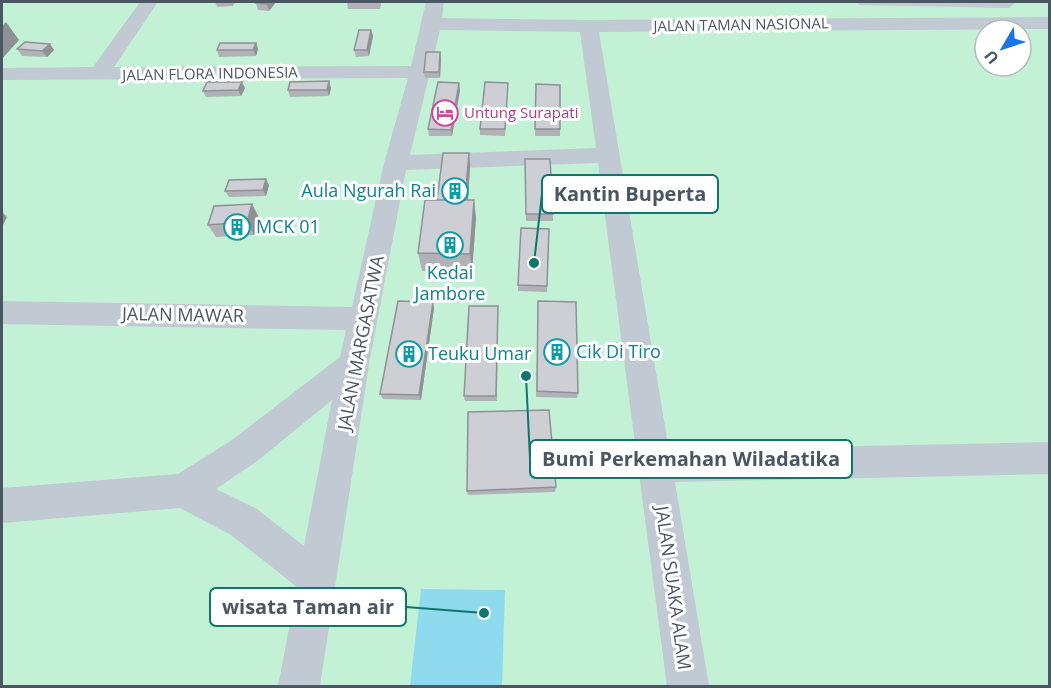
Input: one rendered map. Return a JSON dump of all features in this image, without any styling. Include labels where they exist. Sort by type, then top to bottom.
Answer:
[{"type":"street","points":[[98,75],[149,2]]},
{"type":"street","points":[[822,2],[824,24]]},
{"type":"street","name":"JALAN TAMAN NASIONAL","points":[[433,13],[589,26],[1050,23]]},
{"type":"street","name":"JALAN MARGASATWA","points":[[299,687],[354,364],[396,163],[433,13]]},
{"type":"street","name":"JALAN SUAKA ALAM","points":[[589,26],[688,687]]},
{"type":"street","name":"JALAN FLORA INDONESIA","points":[[2,74],[419,72]]},
{"type":"street","points":[[396,163],[610,155]]},
{"type":"street","name":"JALAN MAWAR","points":[[2,312],[365,319]]},
{"type":"street","points":[[2,505],[183,491],[244,452],[354,364]]},
{"type":"street","points":[[656,466],[1050,458]]},
{"type":"street","points":[[183,491],[244,522],[318,580]]},
{"type":"lane","points":[[860,2],[1009,4],[1011,2]]},
{"type":"green space","points":[[2,2],[1049,2],[1049,686],[2,686]]},
{"type":"water","points":[[421,589],[505,590],[502,686],[410,686]]},
{"type":"building","points":[[359,30],[371,30],[367,50],[354,50]]},
{"type":"building","points":[[25,42],[50,44],[42,51],[17,49]]},
{"type":"building","points":[[220,43],[256,43],[253,50],[217,50]]},
{"type":"building","points":[[426,52],[440,52],[439,72],[424,72]]},
{"type":"building","points":[[329,81],[327,90],[288,90],[290,82]]},
{"type":"building","points":[[207,82],[242,82],[238,90],[203,91]]},
{"type":"building","name":"Untung Surapati","points":[[438,82],[459,83],[451,130],[428,129]]},
{"type":"building","points":[[485,82],[508,83],[505,129],[480,129]]},
{"type":"building","points":[[536,84],[560,85],[560,129],[535,129]]},
{"type":"building","name":"Aula Ngurah Rai","points":[[443,153],[469,153],[465,200],[437,200]]},
{"type":"building","points":[[525,159],[550,159],[553,214],[526,214]]},
{"type":"building","points":[[266,179],[263,190],[225,191],[229,180]]},
{"type":"building","points":[[425,200],[474,200],[470,254],[418,253]]},
{"type":"building","points":[[252,204],[247,222],[208,225],[214,206]]},
{"type":"building","points":[[521,228],[549,229],[547,286],[518,285]]},
{"type":"building","name":"Teuku Umar","points":[[398,301],[433,302],[419,395],[380,394]]},
{"type":"building","name":"Cik Di Tiro","points":[[538,301],[576,302],[578,393],[537,391]]},
{"type":"building","points":[[469,306],[498,306],[496,396],[464,396]]},
{"type":"building","points":[[549,410],[556,487],[467,491],[468,412]]},
{"type":"place","name":"Untung Surapati","points":[[445,113]]},
{"type":"place","name":"Aula Ngurah Rai","points":[[455,191]]},
{"type":"place","name":"MCK 01","points":[[237,227]]},
{"type":"place","name":"Kedai Jambore","points":[[450,245]]},
{"type":"place","name":"Kantin Buperta","points":[[534,263]]},
{"type":"place","name":"Cik Di Tiro","points":[[557,352]]},
{"type":"place","name":"Teuku Umar","points":[[409,354]]},
{"type":"place","name":"Bumi Perkemahan Wiladatika","points":[[526,376]]},
{"type":"place","name":"wisata Taman air","points":[[484,613]]}]
